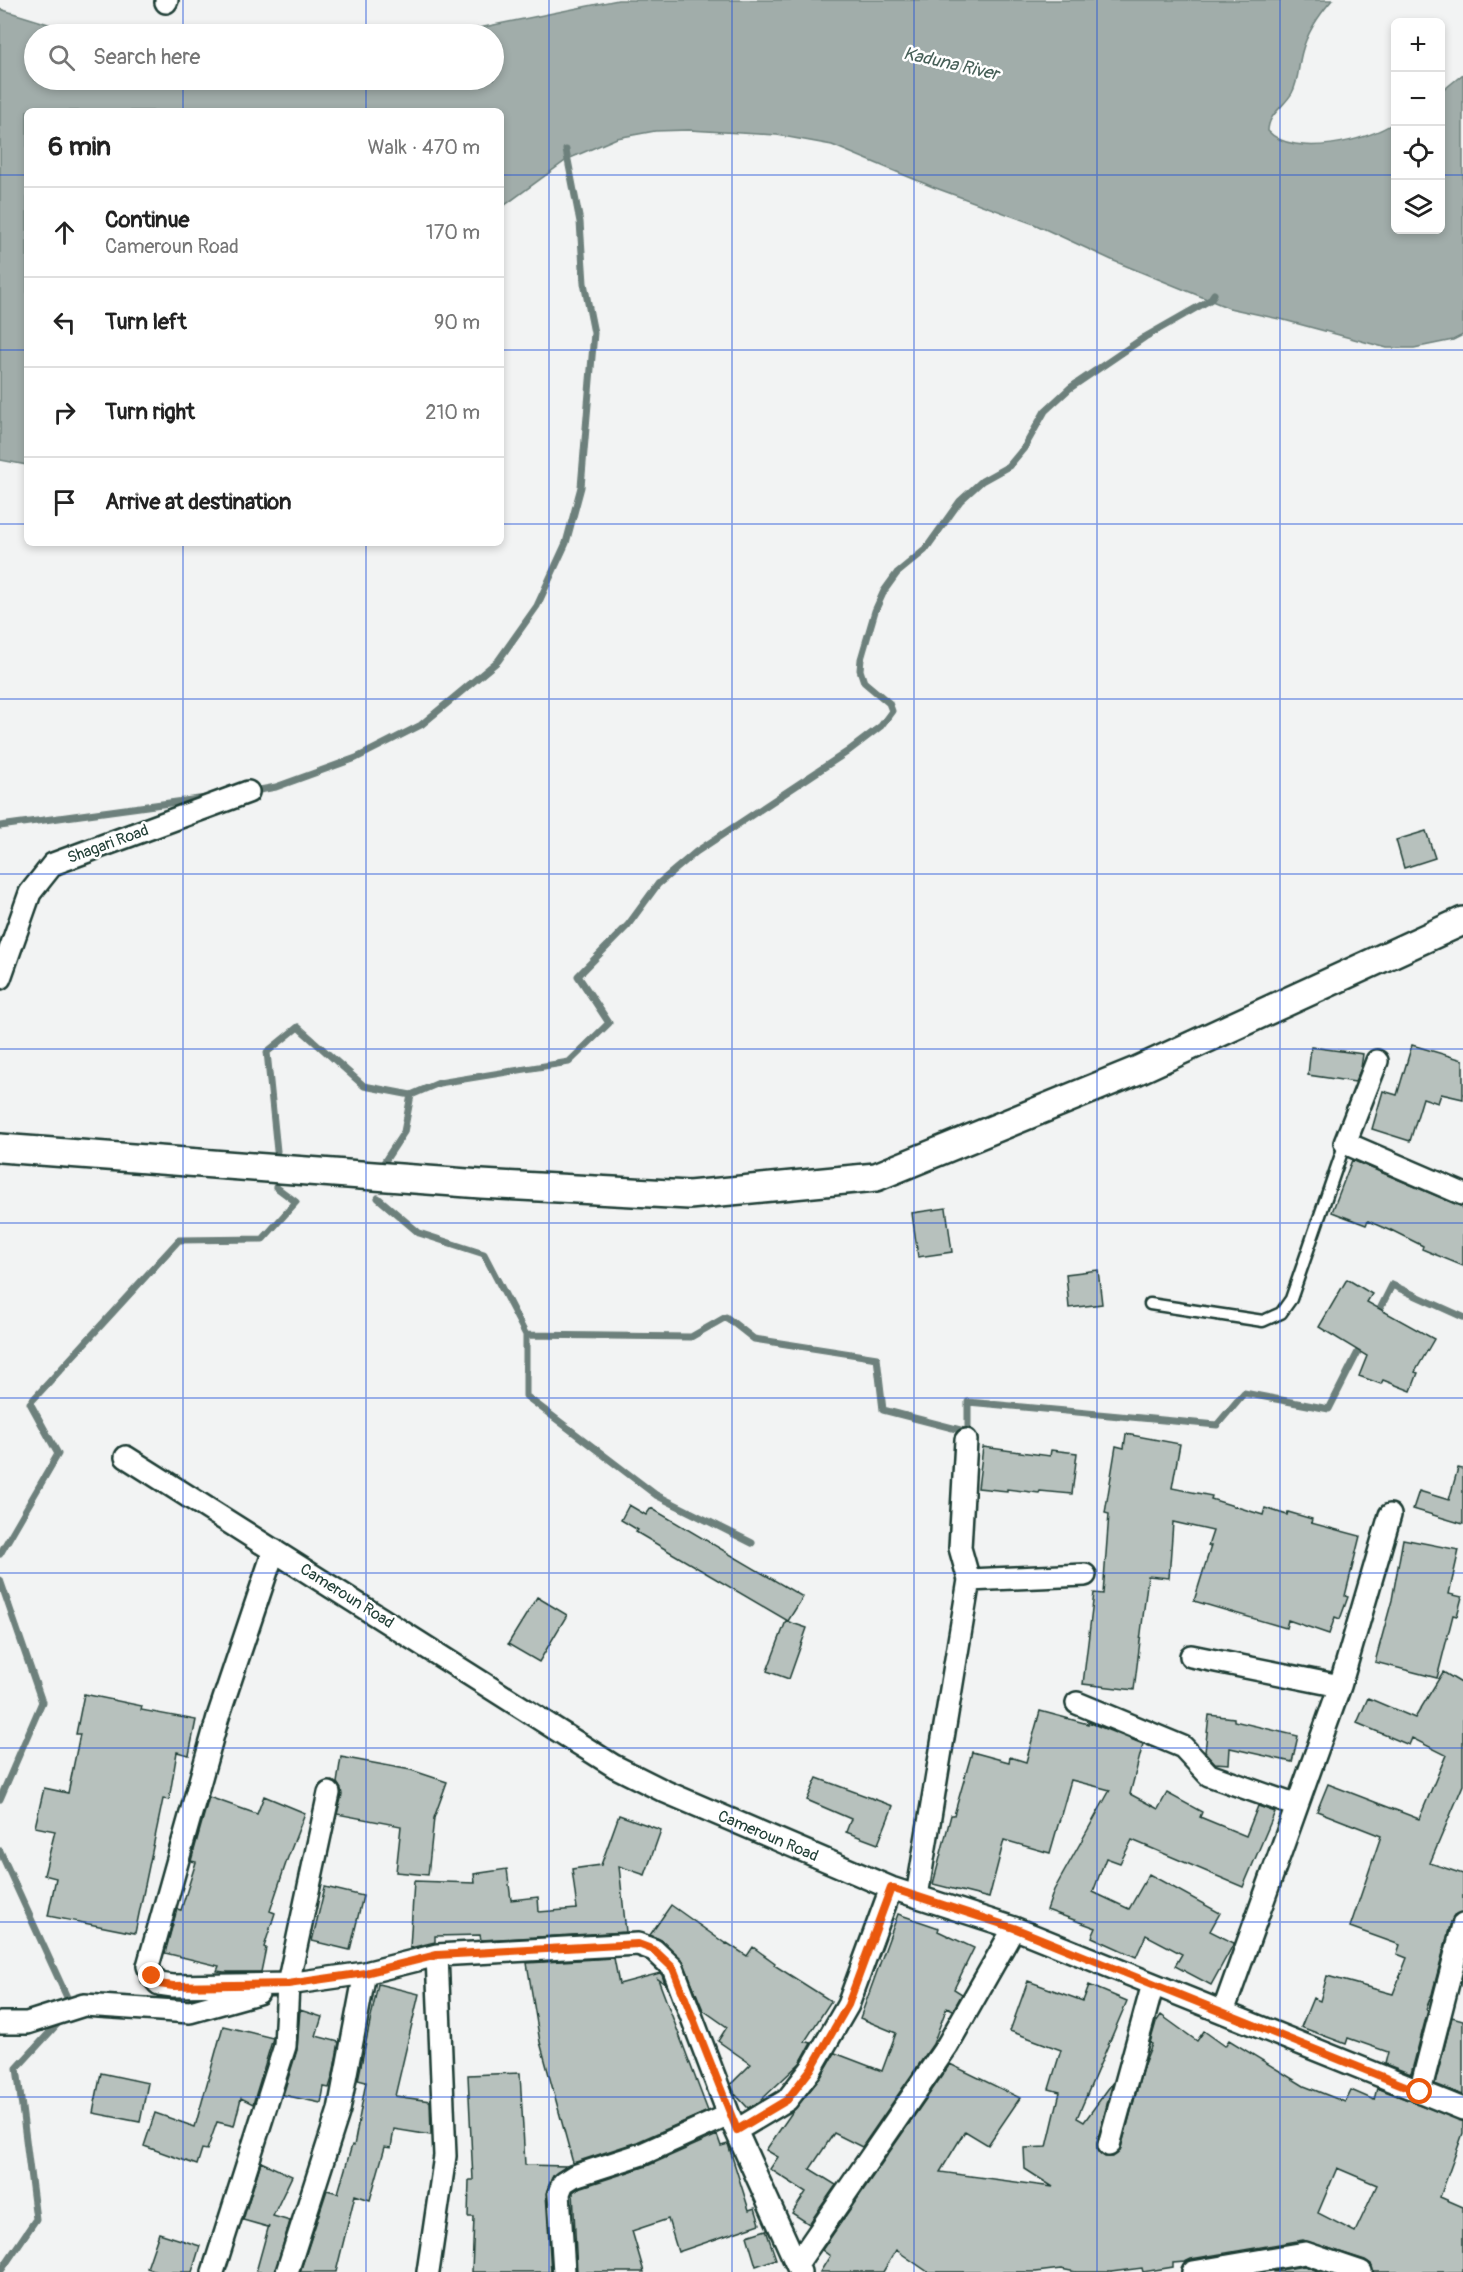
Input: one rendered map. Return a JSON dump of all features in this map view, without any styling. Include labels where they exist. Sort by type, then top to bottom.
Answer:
[{"type":"street","name":"Shagari Road","points":[[0,978],[30,893],[53,864],[248,792]]},
{"type":"street","points":[[0,1148],[481,1184],[689,1195],[876,1177],[1136,1071],[1463,921]]},
{"type":"street","points":[[1377,1061],[1345,1143],[1463,1194]]},
{"type":"street","points":[[917,1896],[969,1580],[960,1548],[966,1440]]},
{"type":"street","name":"Cameroun Road","points":[[126,1457],[614,1766],[666,1792],[891,1888],[1014,1928],[1463,2109]]},
{"type":"street","points":[[1223,2012],[1340,1686],[1390,1515]]},
{"type":"street","points":[[274,1550],[218,1717],[148,1966],[152,1976],[159,1984],[173,1986],[288,1984],[365,1973],[437,1955],[638,1944],[654,1950],[673,1968],[733,2123],[799,2268]]},
{"type":"street","points":[[969,1580],[1085,1575]]},
{"type":"street","points":[[1191,1656],[1340,1686]]},
{"type":"street","points":[[1077,1703],[1183,1747],[1209,1775],[1297,1806]]},
{"type":"street","points":[[213,2272],[285,2046],[288,1984],[329,1793]]},
{"type":"street","points":[[564,2272],[559,2193],[563,2183],[574,2176],[733,2123],[787,2100],[811,2069],[848,2005],[891,1888]]},
{"type":"street","points":[[1420,2092],[1463,1925]]},
{"type":"street","points":[[799,2268],[947,2046],[1014,1928]]},
{"type":"street","points":[[428,2272],[445,2156],[437,1955]]},
{"type":"street","points":[[287,2272],[339,2110],[365,1973]]},
{"type":"street","points":[[0,2023],[27,2023],[84,2005],[190,2012],[288,1984]]},
{"type":"street","points":[[1109,2145],[1153,1984]]},
{"type":"street","points":[[1193,2272],[1305,2253],[1361,2272]]},
{"type":"lane","points":[[1150,1304],[1263,1321],[1281,1313],[1291,1299],[1345,1143]]},
{"type":"water","name":"Kaduna River","points":[[618,0],[1332,0],[1310,31],[1302,52],[1294,88],[1271,120],[1268,131],[1280,139],[1295,144],[1331,144],[1350,141],[1391,124],[1391,234],[1445,234],[1445,89],[1463,74],[1463,335],[1453,340],[1414,348],[1387,348],[1284,320],[1229,308],[1114,261],[1034,224],[933,187],[832,145],[777,135],[689,130],[655,131],[617,138],[568,159],[504,206],[504,108],[24,108],[24,464],[0,460],[0,9],[48,24],[24,24],[24,90],[504,90],[504,24],[499,24]]},
{"type":"building","points":[[1426,831],[1435,858],[1404,868],[1396,840]]},
{"type":"building","points":[[1412,1045],[1463,1060],[1463,1099],[1441,1094],[1438,1103],[1423,1098],[1410,1141],[1372,1129],[1383,1091],[1397,1095]]},
{"type":"building","points":[[1311,1047],[1363,1054],[1361,1068],[1355,1082],[1308,1075]]},
{"type":"building","points":[[1352,1160],[1463,1207],[1463,1266],[1422,1249],[1423,1246],[1391,1230],[1368,1221],[1366,1225],[1332,1212]]},
{"type":"building","points":[[946,1208],[952,1252],[918,1257],[912,1213]]},
{"type":"building","points":[[1098,1270],[1102,1304],[1069,1308],[1066,1274]]},
{"type":"building","points":[[1347,1279],[1372,1294],[1367,1302],[1434,1339],[1415,1372],[1418,1373],[1411,1391],[1383,1380],[1381,1384],[1359,1376],[1367,1356],[1319,1327]]},
{"type":"building","points":[[1126,1434],[1180,1444],[1172,1488],[1212,1496],[1211,1499],[1263,1515],[1265,1508],[1287,1515],[1288,1512],[1312,1519],[1311,1523],[1360,1536],[1345,1596],[1348,1597],[1340,1619],[1335,1617],[1329,1634],[1288,1620],[1286,1628],[1194,1601],[1211,1546],[1208,1546],[1213,1531],[1173,1522],[1169,1578],[1148,1576],[1134,1690],[1083,1684],[1094,1593],[1103,1594],[1109,1514],[1105,1513],[1116,1446],[1124,1448]]},
{"type":"building","points":[[983,1447],[1050,1456],[1051,1450],[1077,1453],[1072,1494],[978,1488]]},
{"type":"building","points":[[1458,1468],[1463,1469],[1463,1524],[1413,1509],[1419,1491],[1449,1500]]},
{"type":"building","points":[[629,1505],[646,1515],[651,1508],[803,1597],[788,1621],[636,1532],[638,1530],[621,1520]]},
{"type":"building","points":[[1403,1539],[1459,1550],[1449,1594],[1462,1597],[1457,1616],[1453,1615],[1437,1678],[1375,1662],[1392,1600]]},
{"type":"building","points":[[537,1597],[567,1615],[539,1662],[508,1644]]},
{"type":"building","points":[[786,1621],[807,1628],[789,1679],[767,1671]]},
{"type":"building","points":[[1443,1672],[1463,1684],[1463,1785],[1430,1863],[1463,1874],[1463,1913],[1454,1916],[1451,1922],[1426,2009],[1428,2010],[1411,2074],[1385,2064],[1388,2052],[1348,2038],[1346,2044],[1301,2027],[1313,1998],[1320,2001],[1327,1976],[1393,1994],[1407,1958],[1397,1954],[1400,1945],[1350,1927],[1381,1836],[1317,1811],[1328,1784],[1419,1819],[1446,1755],[1412,1738],[1409,1745],[1357,1723],[1368,1698],[1415,1718]]},
{"type":"building","points":[[84,1694],[142,1706],[141,1710],[196,1720],[189,1755],[177,1752],[169,1800],[163,1799],[135,1933],[48,1916],[56,1878],[44,1875],[55,1831],[35,1827],[44,1788],[68,1793],[80,1734],[76,1734]]},
{"type":"building","points":[[1040,1711],[1088,1724],[1088,1722],[1143,1744],[1130,1794],[1158,1809],[1167,1793],[1202,1812],[1200,1817],[1246,1836],[1258,1806],[1275,1812],[1243,1887],[1132,1840],[1120,1863],[1106,1858],[1093,1892],[1129,1909],[1149,1874],[1220,1913],[1210,1931],[1234,1943],[1211,1985],[1175,1966],[1182,1954],[1146,1935],[1136,1957],[1092,1937],[1096,1928],[1047,1910],[1054,1890],[1110,1790],[1071,1780],[1050,1853],[1004,1840],[989,1898],[933,1884],[951,1815],[954,1815],[972,1752],[1009,1762],[1010,1757],[1026,1762]]},
{"type":"building","points":[[1209,1715],[1234,1718],[1234,1721],[1298,1736],[1292,1762],[1230,1748],[1229,1764],[1215,1763],[1205,1752]]},
{"type":"building","points":[[341,1757],[411,1770],[447,1782],[434,1818],[428,1875],[396,1872],[401,1826],[337,1814],[342,1795],[337,1783]]},
{"type":"building","points":[[817,1778],[893,1806],[878,1844],[846,1832],[851,1819],[807,1800]]},
{"type":"building","points":[[264,1796],[305,1813],[270,1911],[275,1913],[264,1947],[266,1948],[261,1972],[217,1971],[219,1966],[165,1953],[177,1909],[181,1910],[196,1862],[191,1861],[209,1797],[257,1814]]},
{"type":"building","points":[[619,1815],[661,1830],[645,1875],[619,1866],[626,1932],[481,1940],[480,1935],[435,1936],[435,1942],[410,1948],[414,1881],[475,1883],[474,1874],[507,1869],[511,1900],[538,1897],[539,1912],[577,1909],[572,1869],[601,1865]]},
{"type":"building","points":[[325,1887],[363,1896],[350,1950],[312,1941]]},
{"type":"building","points":[[671,1905],[747,1956],[753,1947],[775,1963],[774,1965],[831,2001],[805,2041],[811,2043],[800,2063],[759,2102],[748,2108],[735,2094],[731,2084],[751,2064],[718,2041],[727,2027],[703,2010],[682,1959],[663,1941],[650,1935]]},
{"type":"building","points":[[898,1914],[939,1928],[938,1931],[974,1948],[954,1989],[962,1994],[953,2010],[947,2007],[933,2044],[862,2147],[834,2133],[810,2169],[836,2185],[809,2224],[792,2213],[806,2192],[770,2169],[778,2157],[766,2150],[793,2111],[821,2077],[835,2053],[882,2071],[896,2033],[860,2018]]},
{"type":"building","points":[[614,1958],[619,1984],[660,1973],[662,1975],[665,1984],[658,1979],[708,2111],[637,2142],[573,2163],[540,2042],[527,1963]]},
{"type":"building","points":[[1028,1981],[1083,2001],[1089,1985],[1127,2001],[1077,2118],[1084,2122],[1113,2082],[1097,2142],[1097,2149],[1105,2157],[1113,2157],[1121,2148],[1144,2064],[1152,2044],[1150,2043],[1156,2022],[1161,2015],[1197,2041],[1204,2031],[1225,2046],[1229,2040],[1304,2086],[1345,2102],[1351,2090],[1374,2100],[1377,2088],[1463,2121],[1463,2133],[1440,2197],[1463,2207],[1463,2272],[1373,2272],[1371,2264],[1365,2260],[1303,2240],[1191,2259],[1173,2263],[1173,2267],[1143,2272],[1142,2268],[1111,2272],[1076,2272],[1061,2269],[1036,2272],[928,2272],[896,2250],[883,2272],[820,2272],[830,2256],[822,2250],[950,2064],[1020,2098],[988,2145],[965,2131],[940,2172],[1053,2187],[1025,2169],[1024,2148],[1047,2147],[1060,2092],[1049,2089],[1061,2050],[1010,2031]],"holes":[[[1337,2168],[1377,2185],[1355,2232],[1318,2213]]]},
{"type":"building","points":[[378,1984],[419,1994],[395,2096],[430,2101],[431,2135],[394,2129],[391,2148],[385,2147],[370,2200],[355,2195],[336,2272],[300,2272],[327,2190],[338,2193],[352,2145],[354,2146],[366,2082],[358,2080]]},
{"type":"building","points":[[300,2010],[322,2017],[316,2036],[339,2042],[333,2075],[329,2088],[324,2087],[321,2103],[283,2095],[297,2050]]},
{"type":"building","points":[[1452,2017],[1463,2020],[1463,2095],[1435,2084]]},
{"type":"building","points":[[223,2026],[273,2038],[253,2104],[241,2098],[234,2126],[217,2122],[207,2150],[202,2149],[197,2165],[144,2146],[155,2113],[195,2127]]},
{"type":"building","points":[[101,2073],[148,2083],[140,2122],[93,2113]]},
{"type":"building","points":[[520,2073],[525,2165],[566,2166],[552,2178],[546,2193],[551,2272],[472,2272],[474,2217],[468,2217],[469,2180],[473,2180],[468,2075]]},
{"type":"building","points":[[717,2135],[721,2146],[728,2144],[749,2210],[755,2208],[760,2224],[678,2252],[668,2219],[632,2231],[644,2272],[577,2272],[573,2192],[647,2166]]},
{"type":"building","points":[[261,2162],[292,2176],[273,2216],[290,2221],[275,2272],[256,2272],[269,2225],[268,2227],[243,2220]]},
{"type":"building","points":[[766,2230],[776,2259],[756,2266],[747,2236]]},
{"type":"building","points":[[159,2233],[200,2246],[192,2272],[160,2272],[147,2268]]},
{"type":"building","points":[[1304,2266],[1321,2272],[1274,2272],[1274,2271]]},
{"type":"waterway","points":[[249,792],[276,787],[356,758],[421,725],[498,661],[537,606],[566,543],[581,487],[594,333],[584,283],[580,222],[566,150]]},
{"type":"waterway","points":[[277,1151],[267,1052],[298,1027],[364,1086],[411,1095],[439,1083],[569,1062],[609,1023],[578,976],[628,925],[658,884],[696,852],[847,752],[881,726],[892,711],[889,703],[864,682],[860,670],[875,611],[884,591],[897,573],[925,550],[960,501],[982,481],[1009,466],[1024,448],[1045,411],[1070,388],[1145,337],[1210,300],[1214,294]]},
{"type":"waterway","points":[[0,826],[206,798]]},
{"type":"waterway","points":[[383,1164],[404,1132],[411,1095]]},
{"type":"waterway","points":[[0,1554],[58,1454],[30,1403],[179,1240],[263,1239],[296,1202],[276,1187]]},
{"type":"waterway","points":[[378,1198],[419,1233],[484,1254],[526,1335],[526,1396],[656,1495],[752,1543]]},
{"type":"waterway","points":[[1377,1315],[1392,1285],[1463,1317]]},
{"type":"waterway","points":[[526,1335],[691,1337],[726,1317],[754,1339],[877,1358],[883,1410],[968,1432],[968,1402],[1217,1425],[1244,1393],[1329,1409],[1362,1344]]},
{"type":"waterway","points":[[0,1580],[42,1702],[0,1799]]},
{"type":"waterway","points":[[0,1851],[71,2006]]},
{"type":"waterway","points":[[0,2272],[36,2219],[17,2068],[62,2019]]},
{"type":"route","points":[[152,1976],[159,1984],[173,1986],[288,1984],[365,1973],[437,1955],[638,1944],[654,1950],[673,1968],[729,2115],[737,2130],[787,2100],[811,2069],[848,2005],[891,1888],[1014,1928],[1420,2092]]}]
